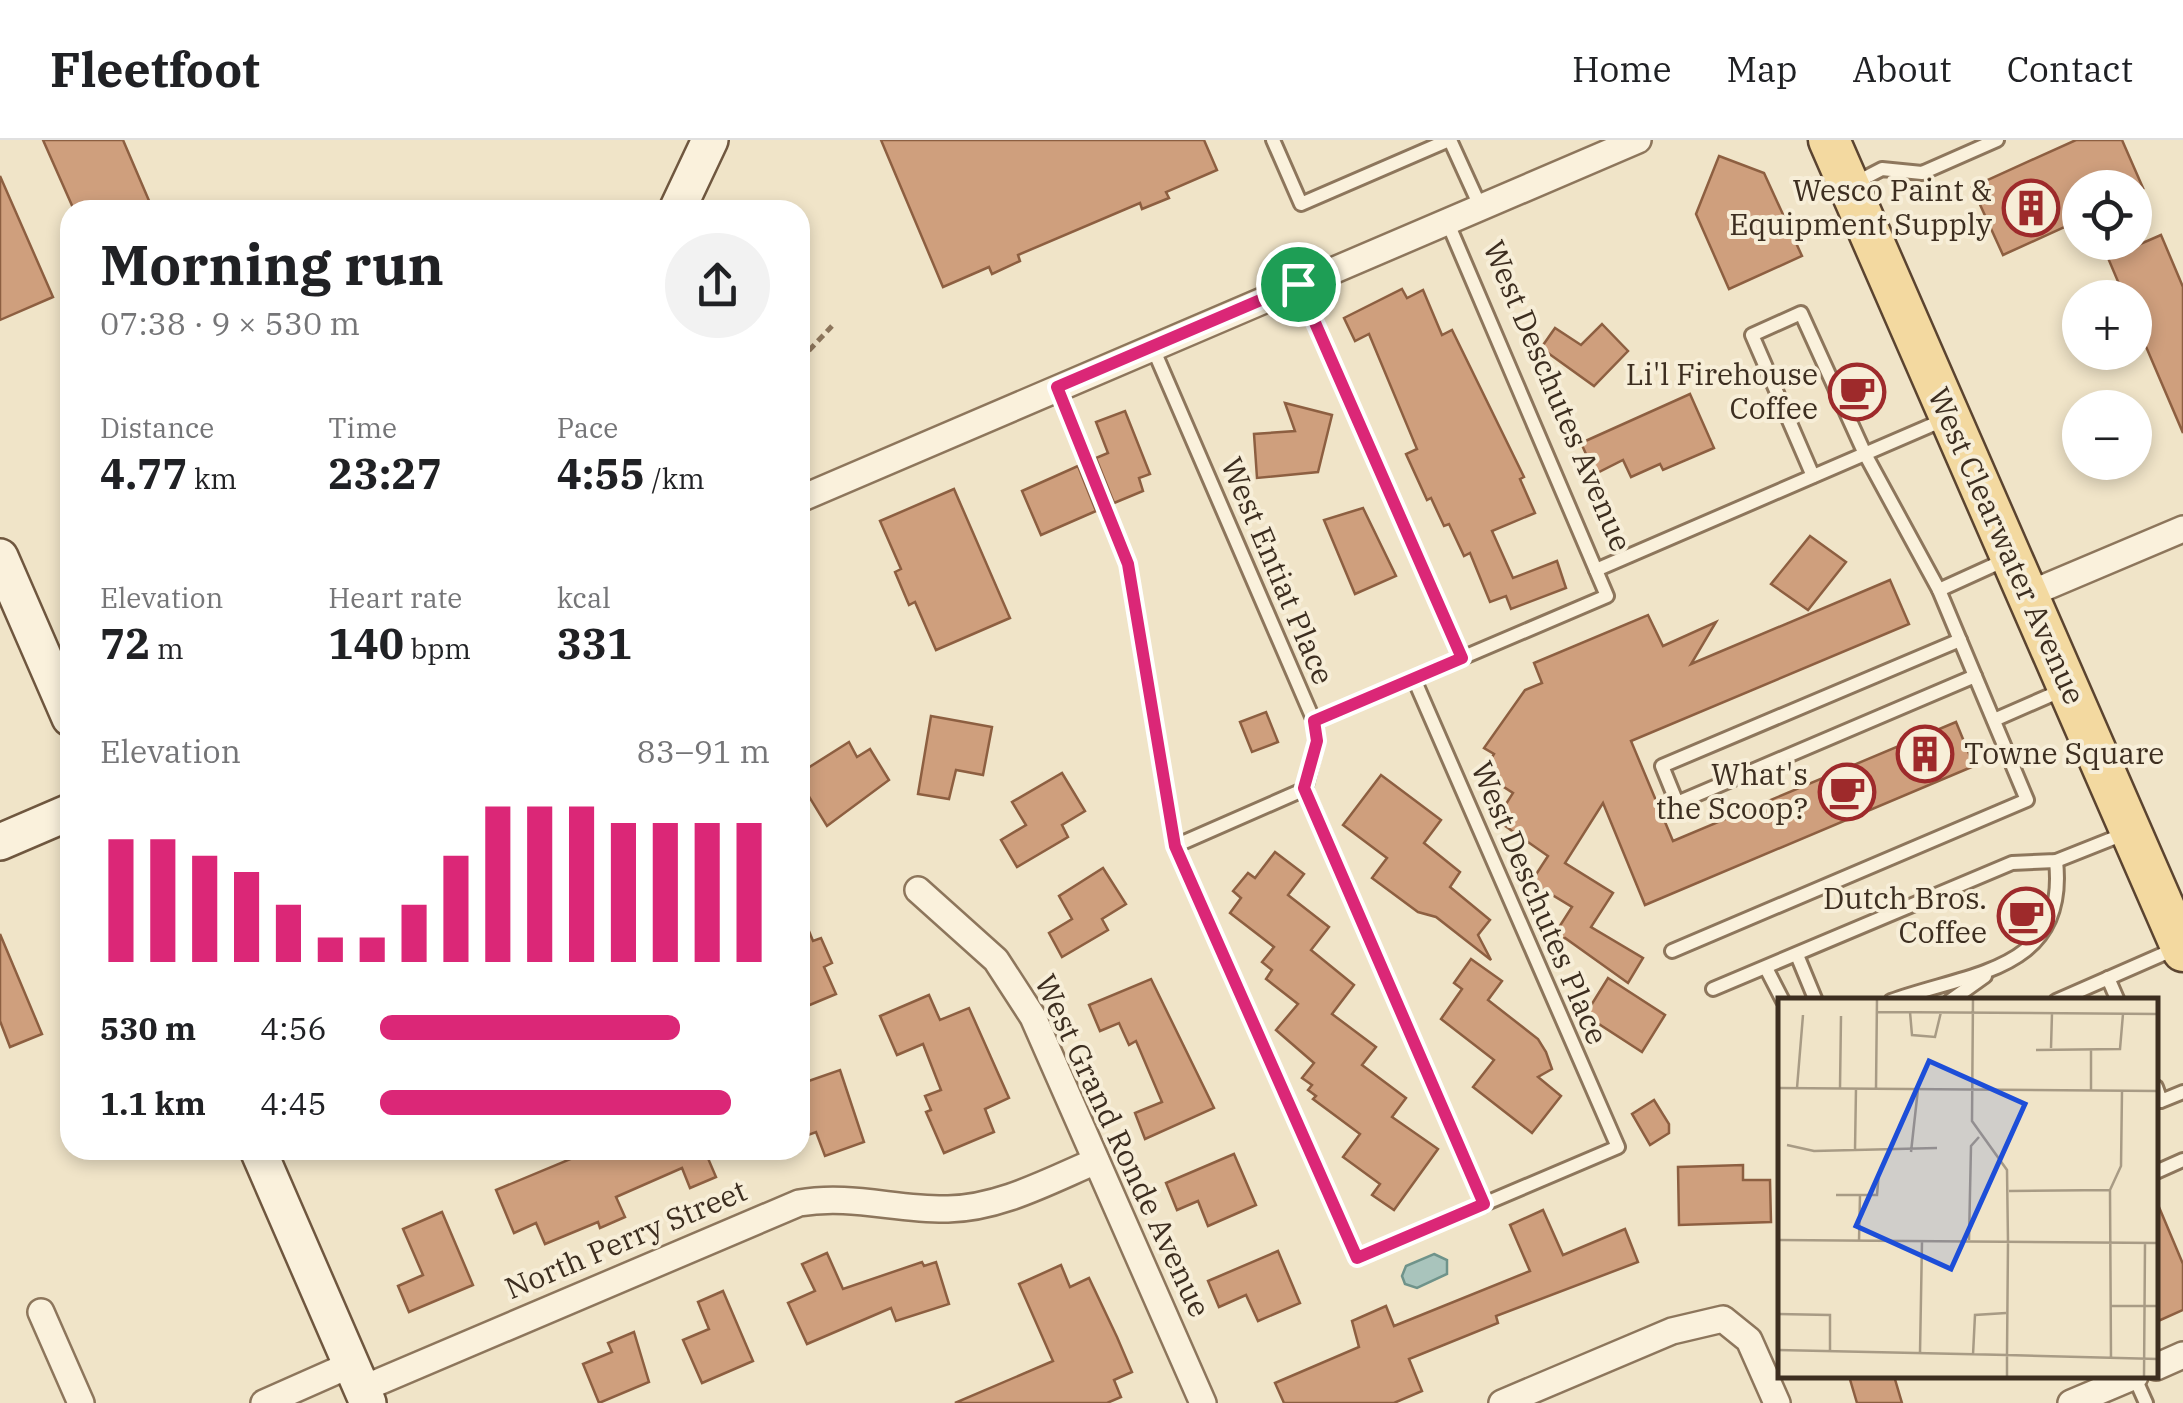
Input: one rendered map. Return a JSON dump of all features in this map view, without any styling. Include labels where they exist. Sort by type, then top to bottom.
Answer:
[{"type":"main road","name":"West Clearwater Avenue","points":[[1829,140],[2182,949]]},
{"type":"street","points":[[682,200],[710,140]]},
{"type":"street","points":[[810,495],[1638,140]]},
{"type":"street","points":[[2028,595],[2183,529]]},
{"type":"street","points":[[0,557],[60,695]]},
{"type":"street","points":[[0,842],[60,816]]},
{"type":"street","name":"West Grand Ronde Avenue","points":[[918,890],[977,941],[1014,983],[1203,1403]]},
{"type":"street","points":[[262,1160],[361,1385]]},
{"type":"street","name":"North Perry Street","points":[[264,1403],[361,1385],[799,1203],[855,1198],[921,1208],[969,1206],[1025,1192],[1096,1161]]},
{"type":"street","points":[[41,1312],[81,1403]]},
{"type":"street","points":[[1502,1403],[1672,1331],[1723,1319],[1749,1340],[1777,1403]]},
{"type":"street","points":[[2158,1365],[2183,1355]]},
{"type":"street","points":[[2071,1403],[2104,1382]]},
{"type":"lane","points":[[1273,140],[1301,204],[1449,140],[1480,206]]},
{"type":"lane","points":[[1849,186],[1882,170],[1922,174],[1997,140]]},
{"type":"lane","name":"West Deschutes Avenue","points":[[1446,221],[1608,596],[1462,658]]},
{"type":"lane","points":[[1298,284],[1462,658],[1314,721]]},
{"type":"lane","points":[[1672,950],[2027,800],[1939,590],[1864,454],[1801,313],[1752,335],[1814,476]]},
{"type":"lane","name":"West Entiat Place","points":[[1152,346],[1314,721],[1317,741],[1304,788]]},
{"type":"lane","points":[[1057,387],[1128,564],[1175,846],[1357,1258],[1484,1204],[1304,788],[1175,846]]},
{"type":"lane","points":[[1596,570],[1950,418]]},
{"type":"lane","points":[[1939,590],[2011,558]]},
{"type":"lane","points":[[1960,640],[1662,766],[1677,803],[1974,676]]},
{"type":"lane","name":"West Deschutes Place","points":[[1414,678],[1618,1148],[1484,1204]]},
{"type":"lane","points":[[1994,720],[2068,688]]},
{"type":"lane","points":[[1713,990],[2012,862],[2056,861],[2131,832]]},
{"type":"lane","points":[[1953,998],[2023,955],[2041,934],[2060,898],[2056,861]]},
{"type":"lane","points":[[2061,998],[2182,949]]},
{"type":"lane","points":[[1797,956],[1815,998]]},
{"type":"lane","points":[[1766,968],[1782,998]]},
{"type":"lane","points":[[1897,998],[1990,972]]},
{"type":"lane","points":[[2108,978],[2117,998]]},
{"type":"lane","points":[[2158,1092],[2162,1101],[2183,1092]]},
{"type":"lane","points":[[2158,1171],[2183,1160]]},
{"type":"lane","points":[[2135,1378],[2146,1403]]},
{"type":"path","points":[[810,349],[832,326]]},
{"type":"water","points":[[1434,1254],[1447,1260],[1447,1274],[1417,1288],[1405,1284],[1402,1276],[1406,1266]]},
{"type":"building","points":[[43,140],[123,140],[149,200],[70,200]]},
{"type":"building","points":[[881,140],[1204,140],[1217,170],[1166,192],[1169,198],[1142,209],[1140,203],[1018,255],[1020,261],[992,274],[989,267],[943,287]]},
{"type":"building","name":"Wesco Paint & Equipment Supply","points":[[2076,140],[2122,140],[2135,170],[2062,170],[2062,228],[2003,255],[1972,187]]},
{"type":"building","points":[[1719,156],[1764,173],[1802,256],[1729,289],[1696,214]]},
{"type":"building","points":[[0,176],[53,297],[0,320]]},
{"type":"building","points":[[2161,235],[2183,287],[2183,433],[2152,361],[2152,280],[2117,280],[2109,260],[2152,260],[2152,239]]},
{"type":"building","points":[[1402,289],[1407,298],[1423,290],[1442,335],[1452,330],[1524,477],[1520,479],[1535,513],[1492,531],[1513,578],[1557,561],[1566,588],[1511,609],[1506,596],[1490,602],[1470,553],[1464,556],[1449,524],[1444,526],[1431,498],[1427,500],[1406,454],[1417,449],[1369,334],[1355,341],[1344,318]]},
{"type":"building","points":[[1602,324],[1628,351],[1594,386],[1541,348],[1555,328],[1581,345]]},
{"type":"building","name":"Li'l Firehouse Coffee","points":[[1860,369],[1875,405],[1857,413],[1841,377]]},
{"type":"building","points":[[1690,394],[1714,448],[1663,470],[1660,464],[1631,477],[1623,460],[1595,474],[1581,443]]},
{"type":"building","points":[[1285,403],[1332,415],[1318,472],[1257,478],[1254,434],[1295,431]]},
{"type":"building","points":[[1125,411],[1150,474],[1139,478],[1143,491],[1114,503],[1096,458],[1108,453],[1096,422]]},
{"type":"building","points":[[1078,466],[1096,511],[1041,535],[1022,491]]},
{"type":"building","points":[[954,489],[1010,618],[936,650],[915,602],[909,605],[895,572],[901,569],[880,521]]},
{"type":"building","points":[[1363,508],[1396,576],[1355,594],[1324,520]]},
{"type":"building","points":[[1810,536],[1846,562],[1808,610],[1771,584]]},
{"type":"building","name":"Towne Square","points":[[1890,580],[1909,624],[1631,741],[1673,841],[1956,722],[1974,766],[1645,905],[1603,803],[1565,863],[1613,893],[1591,927],[1643,958],[1628,983],[1565,938],[1547,946],[1572,907],[1531,882],[1548,856],[1505,826],[1510,818],[1501,812],[1513,793],[1482,773],[1494,754],[1484,748],[1525,690],[1542,683],[1534,663],[1648,615],[1663,646],[1716,622],[1691,664]]},
{"type":"building","points":[[1266,712],[1278,742],[1252,752],[1240,722]]},
{"type":"building","points":[[931,716],[992,727],[983,775],[956,770],[949,799],[918,794]]},
{"type":"building","points":[[849,742],[857,757],[870,749],[889,780],[827,826],[810,798],[810,767]]},
{"type":"building","points":[[1062,773],[1085,811],[1062,825],[1068,837],[1017,867],[1001,840],[1026,825],[1012,802]]},
{"type":"building","points":[[1381,775],[1441,820],[1424,843],[1460,872],[1450,887],[1490,920],[1478,935],[1491,960],[1436,917],[1418,912],[1372,878],[1387,858],[1343,825]]},
{"type":"building","points":[[1275,852],[1304,874],[1288,895],[1329,927],[1311,950],[1354,985],[1332,1014],[1376,1047],[1362,1065],[1406,1098],[1392,1117],[1438,1149],[1394,1210],[1372,1195],[1380,1184],[1343,1157],[1360,1134],[1313,1099],[1316,1096],[1308,1090],[1312,1085],[1302,1078],[1314,1063],[1276,1030],[1298,1004],[1266,979],[1272,970],[1262,962],[1274,947],[1230,913],[1241,898],[1233,891],[1248,873],[1255,878]]},
{"type":"building","points":[[1103,868],[1126,904],[1102,919],[1108,930],[1062,957],[1049,933],[1072,919],[1059,896]]},
{"type":"building","points":[[0,934],[42,1034],[10,1047],[0,1021]]},
{"type":"building","points":[[810,934],[813,941],[821,938],[832,963],[824,967],[836,994],[810,1005]]},
{"type":"building","points":[[1471,959],[1502,981],[1488,1000],[1538,1039],[1552,1069],[1538,1077],[1561,1096],[1532,1133],[1473,1087],[1494,1060],[1441,1019],[1462,989],[1454,983]]},
{"type":"building","points":[[1608,978],[1665,1015],[1642,1052],[1585,1015]]},
{"type":"building","points":[[1151,979],[1214,1108],[1145,1139],[1135,1113],[1162,1102],[1136,1041],[1129,1045],[1119,1023],[1100,1031],[1089,1005]]},
{"type":"building","points":[[929,995],[940,1020],[969,1008],[1009,1098],[985,1109],[994,1132],[944,1153],[926,1112],[931,1110],[925,1096],[941,1090],[923,1044],[897,1055],[880,1016]]},
{"type":"building","points":[[840,1070],[864,1142],[825,1156],[816,1132],[810,1134],[810,1080]]},
{"type":"building","points":[[1654,1100],[1669,1124],[1669,1133],[1650,1145],[1632,1114]]},
{"type":"building","points":[[1234,1154],[1256,1205],[1208,1226],[1198,1201],[1177,1210],[1166,1183]]},
{"type":"building","points":[[568,1160],[709,1160],[716,1177],[690,1188],[682,1168],[616,1197],[625,1217],[600,1228],[598,1222],[545,1244],[536,1223],[514,1233],[496,1190]]},
{"type":"building","points":[[1743,1165],[1743,1180],[1770,1180],[1771,1222],[1679,1225],[1678,1167]]},
{"type":"building","points":[[2158,1205],[2183,1264],[2183,1310],[2158,1321]]},
{"type":"building","points":[[1543,1210],[1563,1255],[1625,1229],[1638,1262],[1496,1316],[1498,1323],[1409,1359],[1422,1391],[1394,1403],[1284,1403],[1275,1383],[1359,1347],[1352,1321],[1386,1306],[1394,1326],[1530,1271],[1510,1225]]},
{"type":"building","points":[[442,1212],[473,1285],[409,1312],[398,1286],[423,1275],[403,1229]]},
{"type":"building","points":[[1278,1251],[1300,1303],[1258,1321],[1246,1295],[1219,1307],[1208,1281]]},
{"type":"building","points":[[827,1253],[843,1289],[922,1262],[924,1266],[936,1262],[949,1304],[896,1321],[891,1308],[807,1344],[788,1303],[815,1291],[802,1264]]},
{"type":"building","points":[[1061,1265],[1070,1287],[1089,1278],[1117,1337],[1132,1372],[1114,1380],[1121,1397],[1107,1403],[955,1403],[1053,1361],[1019,1284]]},
{"type":"building","points":[[723,1291],[753,1361],[702,1383],[683,1340],[709,1329],[698,1302]]},
{"type":"building","points":[[634,1332],[649,1382],[599,1403],[583,1364],[612,1352],[608,1343]]},
{"type":"building","points":[[1850,1378],[1895,1378],[1902,1403],[1857,1403]]},
{"type":"place","name":"Wesco Paint & Equipment Supply","points":[[2031,208]]},
{"type":"place","name":"Li'l Firehouse Coffee","points":[[1857,392]]},
{"type":"place","name":"Towne Square","points":[[1925,754]]},
{"type":"place","name":"What's the Scoop?","points":[[1847,792]]},
{"type":"place","name":"Dutch Bros. Coffee","points":[[2026,916]]},
{"type":"route","points":[[1298,284],[1462,658],[1314,721],[1317,741],[1304,788],[1484,1204],[1357,1258],[1175,846],[1128,564],[1120,534],[1057,387],[1298,284]]}]
